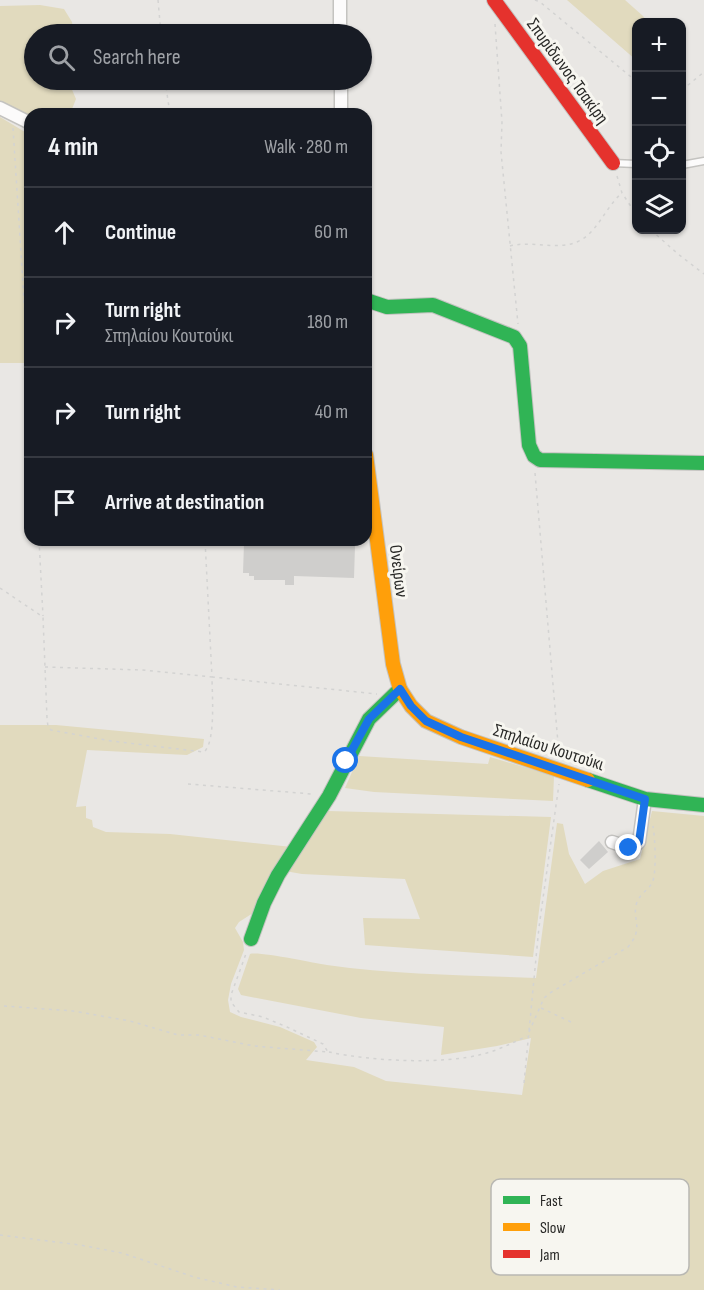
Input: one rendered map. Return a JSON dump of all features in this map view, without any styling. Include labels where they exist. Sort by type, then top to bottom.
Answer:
[{"type":"street","points":[[340,0],[340,24]]},
{"type":"street","name":"Σπυρίδωνος Τσακίρη","points":[[494,0],[613,163]]},
{"type":"street","points":[[341,90],[341,108]]},
{"type":"street","points":[[0,108],[24,120]]},
{"type":"street","points":[[372,302],[387,307],[433,305],[514,337],[520,346],[529,445],[534,456],[540,460],[704,463]]},
{"type":"street","name":"Ονείρων","points":[[372,501],[395,694]]},
{"type":"street","points":[[251,939],[264,903],[278,875],[329,796],[369,719],[395,694]]},
{"type":"street","name":"Σπηλαίου Κουτούκι","points":[[395,694],[426,721],[461,737],[645,799],[704,805]]},
{"type":"street","points":[[612,842],[629,848],[637,845],[645,799]]},
{"type":"lane","points":[[686,164],[704,160]]},
{"type":"lane","points":[[613,163],[632,164]]},
{"type":"path","points":[[158,0],[160,24]]},
{"type":"path","points":[[535,0],[632,78]]},
{"type":"path","points":[[495,22],[502,122],[501,152],[518,324]]},
{"type":"path","points":[[686,86],[704,72]]},
{"type":"path","points":[[166,90],[169,108]]},
{"type":"path","points":[[12,115],[24,301]]},
{"type":"path","points":[[613,163],[622,193],[632,208]]},
{"type":"path","points":[[509,246],[523,243],[570,245],[590,234],[612,202],[622,193]]},
{"type":"path","points":[[656,234],[704,274]]},
{"type":"path","points":[[39,546],[48,727],[51,730],[195,752],[204,752],[209,748],[210,742],[212,677],[205,546]]},
{"type":"path","points":[[0,588],[43,617]]},
{"type":"path","points":[[44,667],[142,670],[395,694]]},
{"type":"path","points":[[188,784],[329,796]]},
{"type":"path","points":[[4,1006],[73,1011],[130,1021],[178,1035],[199,1035],[254,1046],[328,1052],[376,1059],[465,1058],[504,1047],[528,1035],[544,998],[550,993],[628,947],[634,940],[638,926],[636,904],[654,878],[656,865],[652,823],[643,815]]},
{"type":"path","points":[[251,939],[231,995],[234,1008],[239,1012],[263,1017],[287,1027],[323,1044],[328,1052]]},
{"type":"path","points":[[540,1008],[571,1022]]},
{"type":"path","points":[[0,1235],[122,1252],[194,1277],[237,1287],[279,1290]]},
{"type":"shaded area","points":[[567,0],[625,0],[644,18],[632,18],[632,57]]},
{"type":"shaded area","points":[[40,5],[64,9],[72,24],[24,24],[24,90],[72,90],[76,99],[72,108],[24,108],[24,115],[0,104],[0,6]]},
{"type":"shaded area","points":[[0,117],[24,131],[24,363],[0,363]]},
{"type":"shaded area","points":[[0,725],[56,725],[204,739],[203,747],[187,755],[87,750],[76,807],[86,806],[86,818],[92,820],[93,827],[106,832],[170,834],[292,847],[253,913],[239,922],[235,928],[243,942],[244,950],[231,984],[228,1000],[230,1012],[280,1027],[314,1042],[317,1047],[306,1060],[354,1067],[386,1081],[522,1095],[531,1038],[441,1055],[444,1027],[361,1018],[241,995],[238,989],[250,954],[264,954],[379,971],[536,978],[557,823],[563,824],[569,854],[585,884],[603,871],[640,859],[652,811],[704,816],[704,1290],[0,1290]]},
{"type":"shaded area","points":[[359,756],[488,764],[490,757],[554,776],[553,801],[374,792],[345,788]]},
{"type":"shaded area","points":[[328,811],[551,817],[533,957],[365,945],[363,918],[420,919],[405,879],[302,874],[285,871]]},
{"type":"building","points":[[244,546],[355,546],[354,578],[294,576],[294,585],[285,585],[285,580],[254,580],[254,576],[243,573]]},
{"type":"building","points":[[599,841],[608,852],[589,869],[580,860]]},
{"type":"traffic: fast","points":[[372,302],[387,307],[433,305],[514,337],[520,346],[529,445],[534,456],[540,460],[704,463]]},
{"type":"traffic: fast","points":[[251,939],[264,903],[278,875],[329,796],[369,719],[400,689]]},
{"type":"traffic: fast","points":[[588,780],[645,799],[704,805]]},
{"type":"traffic: slow","points":[[372,501],[393,664],[400,689],[411,706],[426,721],[461,737],[588,780]]},
{"type":"traffic: jam","points":[[494,0],[613,163]]},
{"type":"route","points":[[346,761],[369,719],[400,689],[411,706],[426,721],[461,737],[645,799],[639,842],[633,848],[629,848]]}]
